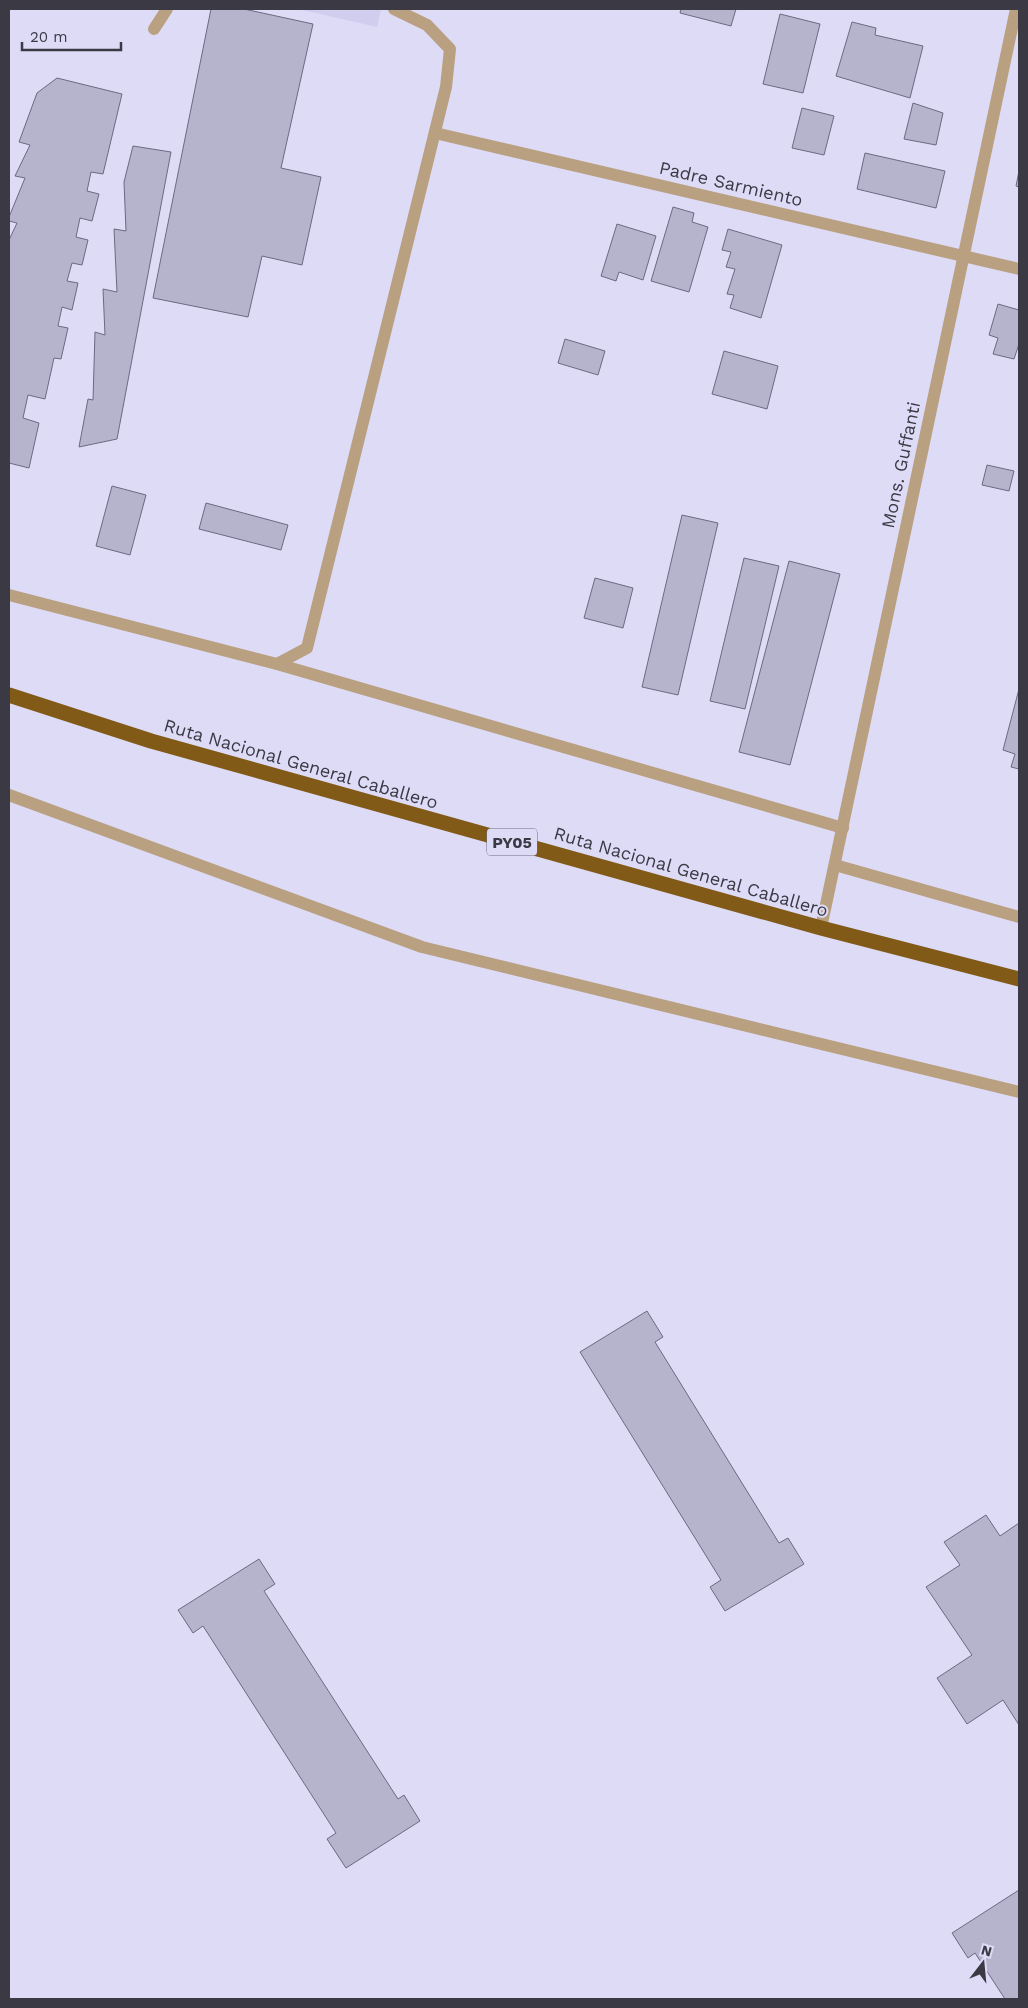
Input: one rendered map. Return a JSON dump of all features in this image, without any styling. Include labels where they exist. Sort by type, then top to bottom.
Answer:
[{"type":"highway","name":"Ruta Nacional General Caballero","points":[[9,695],[151,741],[821,928],[1019,979]]},
{"type":"street","points":[[154,29],[167,9]]},
{"type":"street","points":[[277,664],[307,648],[446,86],[450,50],[427,25],[394,9]]},
{"type":"street","name":"Mons. Guffanti","points":[[821,928],[1016,9]]},
{"type":"street","name":"Padre Sarmiento","points":[[435,133],[1019,269]]},
{"type":"street","points":[[9,595],[277,664],[842,828]]},
{"type":"street","points":[[9,795],[422,947],[1019,1092]]},
{"type":"street","points":[[835,865],[1019,917]]},
{"type":"shaded area","points":[[298,9],[381,9],[377,27]]},
{"type":"building","points":[[211,9],[244,9],[313,24],[281,168],[321,177],[302,265],[262,256],[248,317],[153,298]]},
{"type":"building","points":[[681,9],[736,9],[731,26],[680,13]]},
{"type":"building","points":[[780,14],[820,24],[803,93],[763,84]]},
{"type":"building","points":[[852,22],[876,28],[875,35],[923,46],[910,98],[836,76]]},
{"type":"building","points":[[57,78],[122,94],[103,174],[91,172],[87,191],[99,194],[92,221],[80,218],[76,237],[88,240],[82,265],[72,263],[67,281],[78,283],[72,310],[62,307],[58,326],[68,328],[61,359],[54,358],[45,399],[28,395],[23,418],[39,423],[29,468],[9,463],[9,240],[17,223],[9,221],[9,217],[25,178],[15,176],[30,145],[19,142],[37,93]]},
{"type":"building","points":[[913,103],[943,113],[936,145],[904,139]]},
{"type":"building","points":[[802,108],[834,116],[824,155],[792,148]]},
{"type":"building","points":[[133,146],[171,152],[117,439],[79,447],[88,399],[93,400],[95,332],[105,335],[103,289],[117,292],[114,229],[126,231],[124,182]]},
{"type":"building","points":[[865,153],[945,171],[936,208],[857,189]]},
{"type":"building","points":[[1019,171],[1019,187],[1016,186]]},
{"type":"building","points":[[673,207],[694,213],[692,222],[708,227],[689,292],[651,281]]},
{"type":"building","points":[[617,224],[656,236],[643,280],[619,272],[616,281],[601,276]]},
{"type":"building","points":[[728,229],[782,245],[761,318],[730,308],[734,295],[727,294],[735,269],[726,267],[731,252],[722,250]]},
{"type":"building","points":[[998,304],[1019,310],[1019,344],[1014,359],[993,354],[998,338],[989,335]]},
{"type":"building","points":[[565,339],[605,351],[598,375],[558,363]]},
{"type":"building","points":[[724,351],[778,366],[767,409],[712,394]]},
{"type":"building","points":[[987,465],[1014,471],[1009,491],[982,485]]},
{"type":"building","points":[[112,486],[146,495],[130,555],[96,546]]},
{"type":"building","points":[[206,503],[288,525],[281,550],[199,529]]},
{"type":"building","points":[[682,515],[718,523],[678,695],[642,687]]},
{"type":"building","points":[[744,558],[779,566],[745,709],[710,701]]},
{"type":"building","points":[[789,561],[840,574],[790,765],[739,752]]},
{"type":"building","points":[[595,578],[633,588],[623,628],[584,618]]},
{"type":"building","points":[[1019,689],[1019,769],[1011,767],[1015,754],[1003,750]]},
{"type":"building","points":[[647,1311],[663,1337],[655,1342],[779,1543],[788,1538],[804,1564],[725,1611],[710,1587],[721,1580],[580,1352]]},
{"type":"building","points":[[986,1515],[1000,1536],[1019,1523],[1019,1725],[1003,1700],[967,1724],[937,1678],[972,1655],[926,1587],[960,1565],[944,1542]]},
{"type":"building","points":[[259,1559],[275,1584],[264,1591],[398,1799],[404,1795],[420,1821],[346,1868],[327,1839],[336,1833],[203,1626],[193,1633],[178,1610]]},
{"type":"building","points":[[1019,1890],[1019,1999],[1005,1999],[975,1953],[968,1958],[952,1933]]}]
